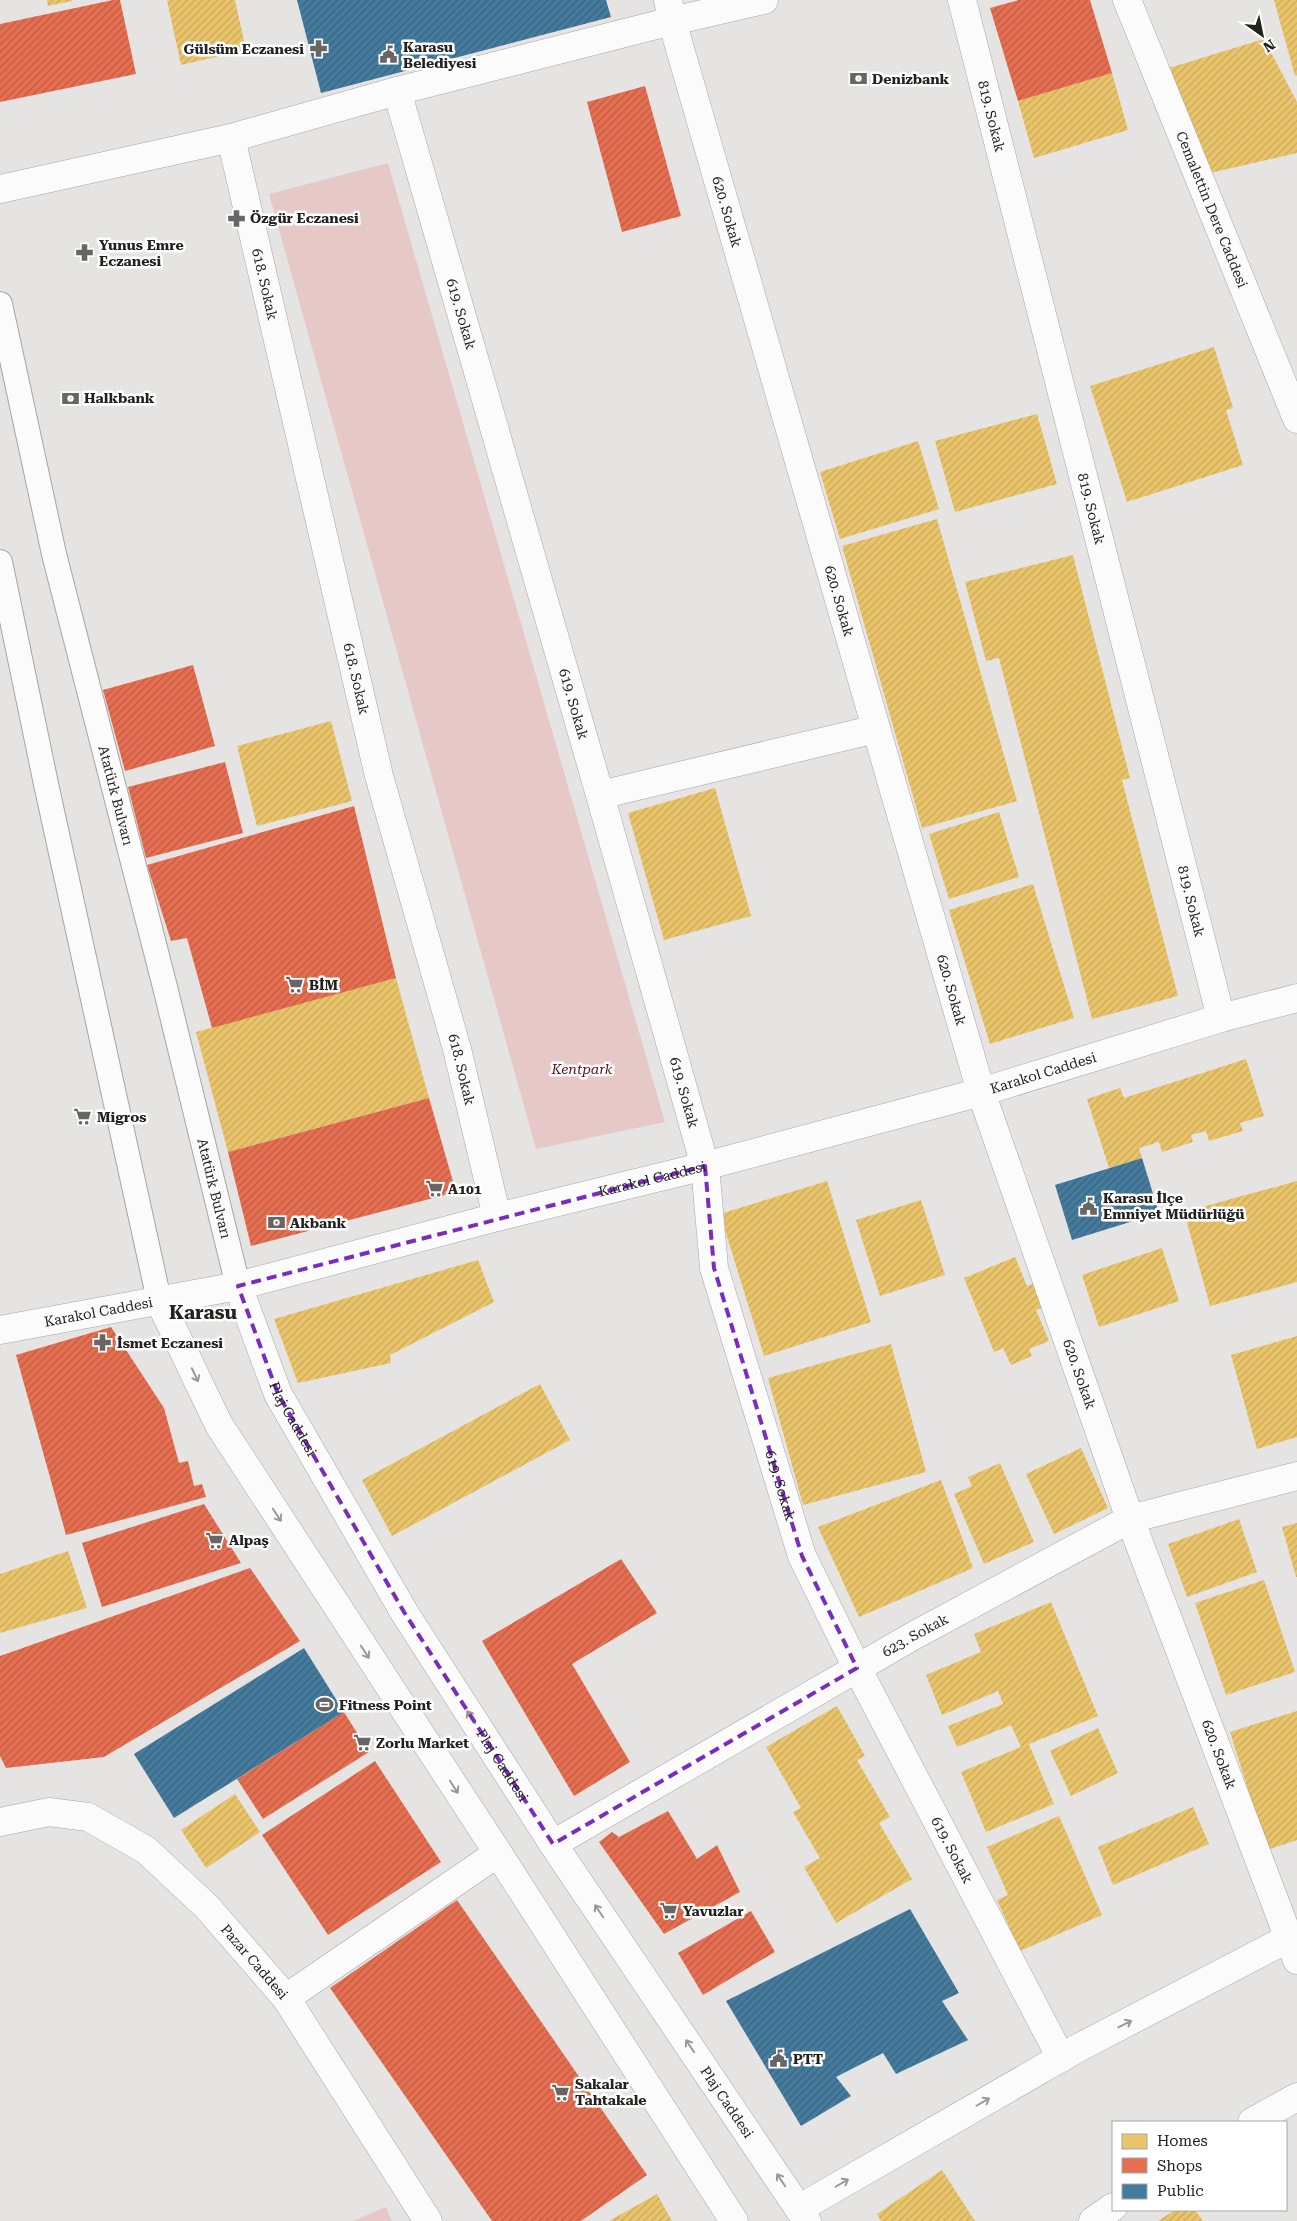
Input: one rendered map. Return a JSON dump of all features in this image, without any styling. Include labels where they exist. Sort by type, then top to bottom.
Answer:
[{"type":"street","points":[[0,189],[231,138],[670,10],[764,0]]},
{"type":"street","name":"819. Sokak","points":[[962,0],[1221,1018]]},
{"type":"street","name":"Cemalettin Dere Caddesi","points":[[1127,0],[1297,419]]},
{"type":"street","name":"620. Sokak","points":[[670,10],[981,1092],[1130,1519],[1293,1949]]},
{"type":"street","name":"619. Sokak","points":[[397,91],[600,794],[705,1166],[714,1268],[802,1556],[858,1668],[1061,2058]]},
{"type":"street","name":"618. Sokak","points":[[231,138],[380,776],[457,1049],[497,1217]]},
{"type":"street","name":"Atatürk Bulvarı","points":[[0,304],[54,554],[165,987],[238,1286]]},
{"type":"street","points":[[0,562],[46,784],[159,1300],[218,1425],[498,1853],[734,2221]]},
{"type":"street","points":[[600,794],[876,729]]},
{"type":"street","name":"Karakol Caddesi","points":[[0,1330],[238,1286],[497,1217],[705,1166],[981,1092],[1221,1018],[1297,998]]},
{"type":"street","name":"Plaj Caddesi","points":[[238,1286],[278,1394],[404,1612],[553,1844],[804,2214]]},
{"type":"street","name":"623. Sokak","points":[[553,1844],[858,1668],[1130,1519],[1297,1476]]},
{"type":"street","name":"Pazar Caddesi","points":[[0,1822],[49,1812],[88,1817],[146,1850],[207,1907],[286,1998],[428,2221]]},
{"type":"street","points":[[286,1998],[498,1853]]},
{"type":"street","points":[[804,2214],[1061,2058],[1293,1949]]},
{"type":"street","points":[[1254,2121],[1297,2097]]},
{"type":"street","points":[[1093,2221],[1112,2208]]},
{"type":"highlighted area","points":[[705,1166],[714,1268],[802,1556],[857,1668],[553,1844],[404,1612],[278,1394],[238,1286]]},
{"type":"green space","name":"Kentpark","points":[[388,163],[665,1122],[536,1149],[269,194]]},
{"type":"green space","points":[[386,2207],[392,2221],[353,2221]]},
{"type":"building: Homes","points":[[47,0],[72,0],[72,1],[48,6]]},
{"type":"building: Homes","points":[[167,0],[235,0],[246,50],[181,65]]},
{"type":"building: Homes","points":[[1274,0],[1297,0],[1297,75],[1295,76]]},
{"type":"building: Homes","points":[[1264,39],[1297,102],[1297,153],[1210,173],[1169,68]]},
{"type":"building: Homes","points":[[1112,73],[1128,130],[1034,158],[1018,101]]},
{"type":"building: Homes","points":[[1214,347],[1233,408],[1226,410],[1243,465],[1127,502],[1090,386]]},
{"type":"building: Homes","points":[[1037,414],[1057,484],[955,512],[935,441]]},
{"type":"building: Homes","points":[[918,441],[939,509],[840,539],[820,472]]},
{"type":"building: Homes","points":[[937,519],[1017,801],[922,828],[842,546]]},
{"type":"building: Homes","points":[[1073,555],[1130,778],[1122,780],[1178,996],[1092,1019],[999,658],[986,661],[965,582]]},
{"type":"building: Homes","points":[[331,721],[352,801],[257,826],[237,746]]},
{"type":"building: Homes","points":[[715,788],[751,916],[664,940],[628,813]]},
{"type":"building: Homes","points":[[999,812],[1019,877],[949,899],[929,834]]},
{"type":"building: Homes","points":[[1033,884],[1074,1018],[990,1044],[949,910]]},
{"type":"building: Homes","points":[[396,978],[429,1098],[228,1152],[196,1032]]},
{"type":"building: Homes","points":[[1246,1059],[1264,1116],[1240,1123],[1243,1131],[1209,1141],[1206,1131],[1191,1135],[1193,1142],[1162,1152],[1159,1142],[1139,1148],[1142,1158],[1109,1168],[1087,1099],[1120,1088],[1124,1098]]},
{"type":"building: Homes","points":[[827,1181],[871,1322],[764,1356],[720,1214]]},
{"type":"building: Homes","points":[[1297,1181],[1297,1282],[1210,1306],[1184,1212]]},
{"type":"building: Homes","points":[[921,1200],[945,1275],[880,1296],[856,1220]]},
{"type":"building: Homes","points":[[1162,1248],[1179,1301],[1099,1327],[1082,1275]]},
{"type":"building: Homes","points":[[1015,1257],[1027,1286],[1036,1283],[1046,1306],[1036,1310],[1049,1341],[1029,1349],[1032,1356],[1011,1365],[1003,1348],[994,1352],[964,1278]]},
{"type":"building: Homes","points":[[478,1260],[494,1302],[390,1355],[391,1363],[298,1383],[274,1319]]},
{"type":"building: Homes","points":[[1297,1336],[1297,1437],[1257,1449],[1231,1355]]},
{"type":"building: Homes","points":[[891,1344],[926,1472],[803,1505],[768,1378]]},
{"type":"building: Homes","points":[[540,1384],[570,1440],[392,1536],[362,1480]]},
{"type":"building: Homes","points":[[1081,1448],[1108,1508],[1054,1534],[1026,1474]]},
{"type":"building: Homes","points":[[1000,1463],[1034,1542],[984,1564],[954,1494],[972,1486],[968,1477]]},
{"type":"building: Homes","points":[[941,1480],[973,1568],[859,1617],[818,1527]]},
{"type":"building: Homes","points":[[1239,1519],[1257,1572],[1187,1597],[1168,1544]]},
{"type":"building: Homes","points":[[1297,1523],[1297,1577],[1296,1577],[1282,1527]]},
{"type":"building: Homes","points":[[68,1551],[87,1608],[0,1633],[0,1574]]},
{"type":"building: Homes","points":[[1264,1580],[1295,1672],[1226,1695],[1195,1603]]},
{"type":"building: Homes","points":[[1051,1602],[1098,1716],[1029,1744],[1054,1804],[986,1832],[961,1772],[1021,1747],[1011,1725],[957,1747],[948,1726],[1003,1704],[998,1691],[942,1715],[926,1675],[981,1652],[974,1634]]},
{"type":"building: Homes","points":[[837,1706],[865,1756],[857,1760],[890,1817],[879,1823],[912,1879],[836,1923],[804,1867],[820,1858],[793,1812],[801,1808],[766,1747]]},
{"type":"building: Homes","points":[[1297,1711],[1297,1840],[1267,1850],[1230,1732]]},
{"type":"building: Homes","points":[[1098,1728],[1118,1773],[1071,1796],[1050,1751]]},
{"type":"building: Homes","points":[[235,1794],[260,1832],[206,1868],[181,1830]]},
{"type":"building: Homes","points":[[1193,1807],[1209,1844],[1113,1885],[1098,1847]]},
{"type":"building: Homes","points":[[1059,1816],[1102,1915],[1020,1951],[997,1900],[1008,1895],[987,1847]]},
{"type":"building: Homes","points":[[942,2170],[975,2221],[881,2221],[877,2214]]},
{"type":"building: Homes","points":[[657,2194],[672,2221],[609,2221]]},
{"type":"building: Homes","points":[[1173,2211],[1196,2211],[1203,2221],[1158,2221]]},
{"type":"building: Shops","points":[[120,0],[136,74],[0,102],[0,24]]},
{"type":"building: Shops","points":[[1019,0],[1090,0],[1112,73],[1018,101],[990,8]]},
{"type":"building: Shops","points":[[645,86],[681,216],[622,232],[587,102]]},
{"type":"building: Shops","points":[[193,665],[215,746],[125,771],[103,690]]},
{"type":"building: Shops","points":[[225,762],[243,833],[146,858],[128,787]]},
{"type":"building: Shops","points":[[354,806],[396,978],[212,1028],[187,938],[171,941],[147,865]]},
{"type":"building: Shops","points":[[429,1098],[456,1192],[251,1246],[228,1152]]},
{"type":"building: Shops","points":[[111,1327],[164,1408],[179,1463],[188,1461],[194,1486],[202,1484],[206,1497],[66,1535],[16,1355]]},
{"type":"building: Shops","points":[[204,1504],[241,1563],[102,1607],[82,1543]]},
{"type":"building: Shops","points":[[621,1559],[657,1613],[572,1664],[630,1762],[574,1796],[482,1641]]},
{"type":"building: Shops","points":[[250,1568],[300,1641],[104,1757],[6,1768],[0,1756],[0,1656]]},
{"type":"building: Shops","points":[[344,1712],[369,1752],[263,1819],[237,1779]]},
{"type":"building: Shops","points":[[375,1761],[441,1862],[328,1935],[262,1835]]},
{"type":"building: Shops","points":[[668,1811],[697,1859],[717,1845],[740,1892],[664,1934],[599,1842],[612,1832],[619,1837]]},
{"type":"building: Shops","points":[[457,1900],[647,2175],[581,2221],[492,2221],[330,1988]]},
{"type":"building: Shops","points":[[751,1911],[775,1952],[703,1995],[678,1953]]},
{"type":"building: Public","name":"Karasu Belediyesi","points":[[297,0],[606,0],[611,17],[321,93]]},
{"type":"building: Public","points":[[1142,1158],[1159,1213],[1072,1240],[1055,1185]]},
{"type":"building: Public","points":[[304,1648],[344,1712],[174,1818],[134,1754]]},
{"type":"building: Public","points":[[910,1909],[959,1993],[942,2001],[968,2040],[896,2074],[883,2053],[836,2077],[851,2096],[801,2126],[726,2001]]},
{"type":"place","name":"Gülsüm Eczanesi","points":[[318,49]]},
{"type":"place","name":"Karasu Belediyesi","points":[[389,55]]},
{"type":"place","name":"Denizbank","points":[[858,79]]},
{"type":"place","name":"Özgür Eczanesi","points":[[236,218]]},
{"type":"place","name":"Yunus Emre Eczanesi","points":[[85,253]]},
{"type":"place","name":"Halkbank","points":[[70,398]]},
{"type":"place","name":"BİM","points":[[295,985]]},
{"type":"place","name":"Migros","points":[[83,1117]]},
{"type":"place","name":"A101","points":[[434,1189]]},
{"type":"place","name":"Karasu İlçe Emniyet Müdürlüğü","points":[[1089,1206]]},
{"type":"place","name":"Akbank","points":[[276,1223]]},
{"type":"place","name":"İsmet Eczanesi","points":[[103,1343]]},
{"type":"place","name":"Alpaş","points":[[215,1540]]},
{"type":"place","name":"Fitness Point","points":[[325,1705]]},
{"type":"place","name":"Zorlu Market","points":[[362,1743]]},
{"type":"place","name":"Yavuzlar","points":[[669,1911]]},
{"type":"place","name":"PTT","points":[[779,2059]]},
{"type":"place","name":"Sakalar Tahtakale","points":[[561,2092]]},
{"type":"district","name":"Karasu","points":[[203,1312]]}]
